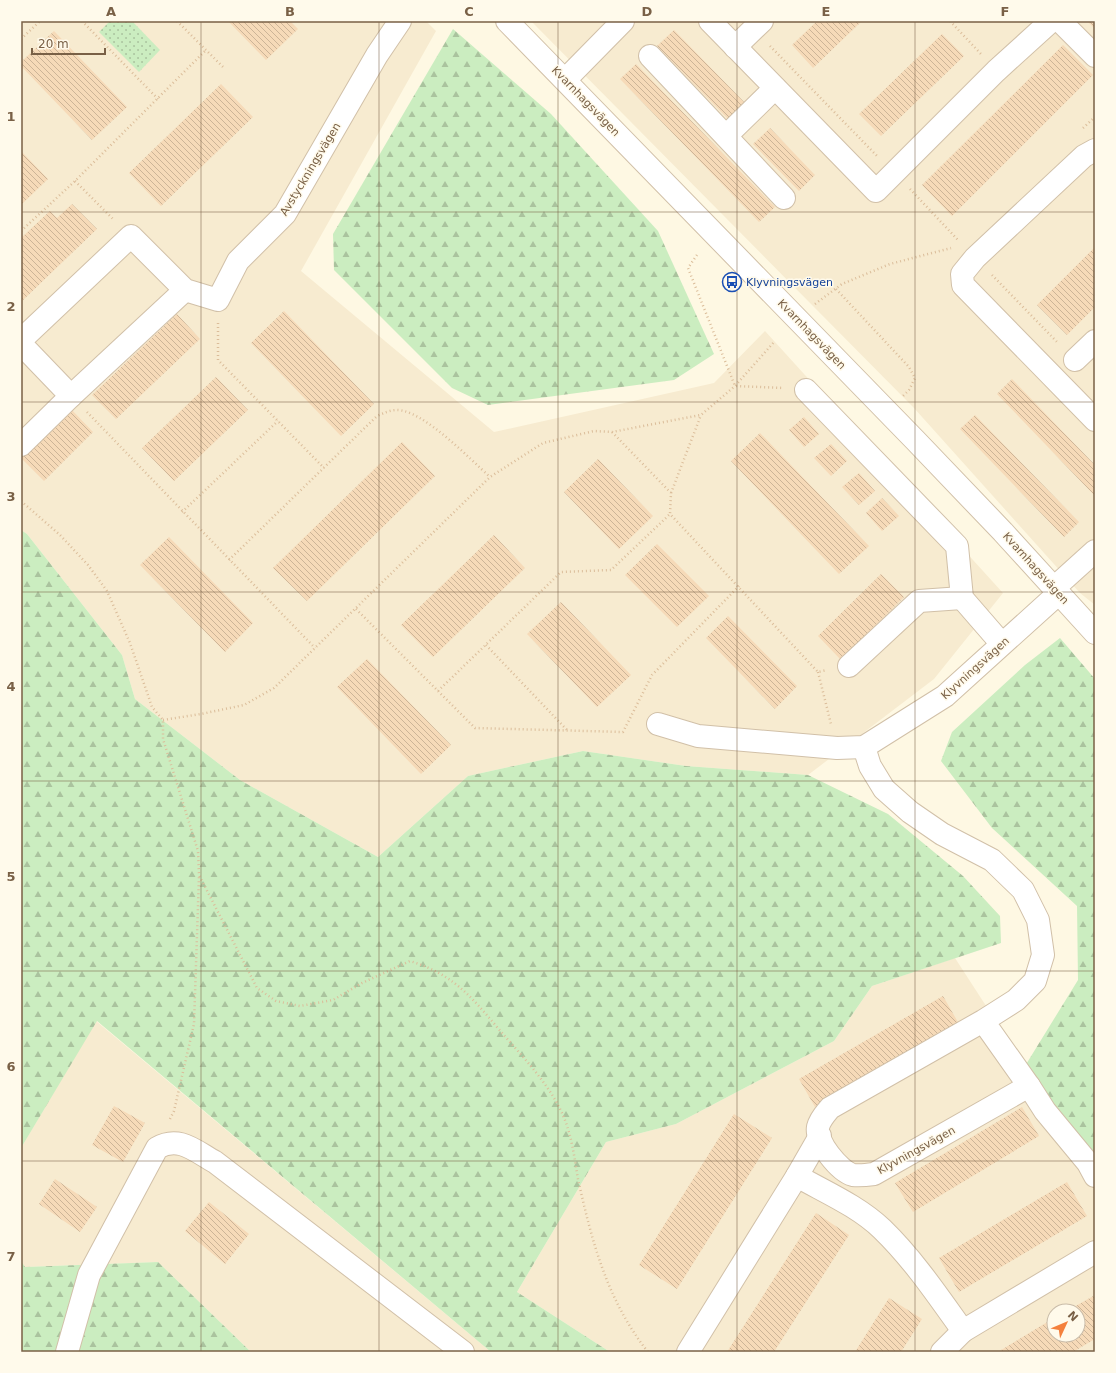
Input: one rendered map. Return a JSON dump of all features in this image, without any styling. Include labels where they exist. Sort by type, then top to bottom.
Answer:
[{"type":"street","name":"Avstyckningsvägen","points":[[218,300],[238,261],[285,214],[377,55],[400,21]]},
{"type":"street","name":"Kvarnhagsvägen","points":[[507,21],[932,457],[1095,633]]},
{"type":"street","points":[[710,21],[876,190],[996,70],[1051,21]]},
{"type":"street","points":[[735,47],[762,21]]},
{"type":"street","points":[[1060,21],[1095,56]]},
{"type":"street","points":[[565,80],[618,23]]},
{"type":"street","points":[[650,56],[784,198]]},
{"type":"street","points":[[726,136],[775,88]]},
{"type":"street","points":[[1095,150],[1084,156],[975,258],[962,274],[963,285],[1095,420]]},
{"type":"street","points":[[21,340],[131,236],[185,290],[218,300]]},
{"type":"street","points":[[21,444],[185,290]]},
{"type":"street","points":[[1075,360],[1095,341]]},
{"type":"street","points":[[21,344],[71,396]]},
{"type":"street","points":[[806,390],[958,546],[962,598],[1001,643]]},
{"type":"street","name":"Klyvningsvägen","points":[[864,747],[945,696],[1095,551]]},
{"type":"street","points":[[849,666],[919,600],[962,598]]},
{"type":"street","points":[[658,724],[698,736],[837,748],[864,747],[870,766],[884,788],[910,812],[942,834],[992,860],[1023,890],[1038,920],[1043,955],[1035,981],[1016,1000],[983,1021],[830,1108],[822,1118],[818,1128],[820,1136],[797,1176],[778,1204],[688,1352]]},
{"type":"street","points":[[983,1021],[1045,1111],[1088,1163],[1095,1176]]},
{"type":"street","name":"Klyvningsvägen","points":[[820,1136],[826,1149],[841,1168],[852,1174],[863,1176],[874,1174],[1029,1086]]},
{"type":"street","points":[[67,1352],[88,1275],[157,1148],[165,1143],[176,1142],[214,1162],[463,1352]]},
{"type":"street","points":[[797,1176],[857,1210],[881,1228],[934,1291],[963,1331]]},
{"type":"street","points":[[942,1352],[963,1331],[1095,1252]]},
{"type":"path","points":[[21,39],[40,21]]},
{"type":"path","points":[[82,21],[158,99]]},
{"type":"path","points":[[177,21],[225,69]]},
{"type":"path","points":[[950,21],[996,70]]},
{"type":"path","points":[[21,230],[75,181],[206,50]]},
{"type":"path","points":[[75,181],[131,236]]},
{"type":"path","points":[[697,255],[688,268],[735,386]]},
{"type":"path","points":[[975,258],[1075,360]]},
{"type":"path","points":[[836,289],[909,367],[915,378],[909,390],[901,398]]},
{"type":"path","points":[[218,300],[218,360],[324,468]]},
{"type":"path","points":[[438,691],[561,572],[611,570],[670,514],[671,493],[701,415],[735,386],[775,341]]},
{"type":"path","points":[[735,386],[806,390]]},
{"type":"path","points":[[71,396],[315,648]]},
{"type":"path","points":[[229,560],[377,416],[388,411],[399,410],[418,416],[490,476]]},
{"type":"path","points":[[163,720],[244,705],[274,688],[490,476],[543,443],[594,431],[612,432],[701,415]]},
{"type":"path","points":[[182,512],[278,421]]},
{"type":"path","points":[[612,432],[671,493]]},
{"type":"path","points":[[21,501],[60,535],[88,565],[107,591],[130,643],[152,707],[163,720],[163,739],[198,851],[200,875],[194,1024],[174,1111],[157,1148]]},
{"type":"path","points":[[670,514],[818,672],[837,748]]},
{"type":"path","points":[[356,609],[475,728],[623,732],[652,675],[739,586]]},
{"type":"path","points":[[486,645],[567,730]]},
{"type":"path","points":[[818,672],[849,666]]},
{"type":"path","points":[[200,875],[257,988],[276,1001],[300,1006],[333,1000],[362,983],[410,961],[431,967],[468,993],[551,1092],[568,1128],[590,1228],[602,1271],[618,1306],[637,1338],[648,1352]]},
{"type":"shaded area","points":[[21,21],[426,21],[436,31],[301,271],[494,432],[714,383],[765,331],[1003,593],[934,679],[808,775],[686,766],[583,751],[468,776],[378,857],[240,780],[135,699],[122,655],[27,534],[21,530]]},
{"type":"shaded area","points":[[531,21],[1095,21],[1095,605],[1080,593],[914,408]]},
{"type":"shaded area","points":[[955,958],[1025,1066],[1095,1161],[1095,1352],[610,1352],[517,1292],[606,1142],[676,1124],[834,1041],[872,986]]},
{"type":"shaded area","points":[[96,1021],[491,1352],[251,1352],[158,1262],[24,1267],[21,1261],[21,1148]]},
{"type":"green space","points":[[110,21],[132,21],[160,50],[139,72],[99,32]]},
{"type":"green space","points":[[453,29],[551,114],[658,231],[714,354],[674,380],[488,405],[452,388],[334,270],[333,234]]},
{"type":"green space","points":[[21,530],[27,534],[122,655],[135,699],[240,780],[378,857],[468,776],[583,751],[686,766],[808,775],[888,814],[963,876],[1000,916],[1001,943],[872,986],[834,1041],[676,1124],[606,1142],[517,1292],[610,1352],[491,1352],[97,1021],[21,1148]]},
{"type":"green space","points":[[1060,638],[1095,679],[1095,1161],[1025,1066],[1078,980],[1077,906],[992,828],[941,761],[952,732],[1025,665]]},
{"type":"green space","points":[[21,1261],[25,1267],[158,1262],[251,1352],[21,1352]]},
{"type":"building","points":[[228,21],[290,21],[298,29],[266,60]]},
{"type":"building","points":[[817,21],[862,21],[813,68],[792,45]]},
{"type":"building","points":[[1087,21],[1095,21],[1095,29]]},
{"type":"building","points":[[674,30],[745,103],[728,119],[657,46]]},
{"type":"building","points":[[54,31],[127,107],[92,140],[21,66],[21,62]]},
{"type":"building","points":[[942,34],[964,56],[881,136],[859,114]]},
{"type":"building","points":[[1063,45],[1093,75],[952,216],[922,185]]},
{"type":"building","points":[[636,64],[775,207],[759,222],[620,79]]},
{"type":"building","points":[[221,84],[253,117],[161,206],[129,173]]},
{"type":"building","points":[[770,128],[815,175],[799,191],[753,144]]},
{"type":"building","points":[[21,151],[48,179],[21,205]]},
{"type":"building","points":[[72,204],[97,229],[21,302],[21,238],[50,211],[57,218]]},
{"type":"building","points":[[1095,247],[1095,307],[1067,335],[1037,305]]},
{"type":"building","points":[[284,311],[374,404],[341,436],[251,343]]},
{"type":"building","points":[[177,314],[200,339],[116,419],[92,395]]},
{"type":"building","points":[[216,377],[248,410],[174,481],[142,448]]},
{"type":"building","points":[[1012,379],[1095,465],[1095,496],[997,394]]},
{"type":"building","points":[[69,407],[93,432],[44,481],[21,458],[21,455]]},
{"type":"building","points":[[975,415],[1079,522],[1064,537],[960,429]]},
{"type":"building","points":[[804,417],[819,434],[804,447],[789,430]]},
{"type":"building","points":[[760,433],[869,546],[839,574],[731,461]]},
{"type":"building","points":[[402,442],[435,476],[307,601],[273,568]]},
{"type":"building","points":[[831,444],[847,461],[831,476],[814,458]]},
{"type":"building","points":[[598,459],[653,516],[619,549],[564,492]]},
{"type":"building","points":[[859,473],[875,491],[859,505],[842,487]]},
{"type":"building","points":[[882,498],[899,516],[882,531],[866,513]]},
{"type":"building","points":[[494,535],[525,568],[433,657],[401,625]]},
{"type":"building","points":[[169,537],[253,623],[225,652],[140,565]]},
{"type":"building","points":[[657,544],[709,596],[677,627],[625,575]]},
{"type":"building","points":[[881,574],[904,597],[841,660],[818,636]]},
{"type":"building","points":[[561,602],[631,675],[597,707],[527,634]]},
{"type":"building","points":[[728,616],[797,686],[775,709],[706,638]]},
{"type":"building","points":[[367,659],[451,745],[421,774],[337,687]]},
{"type":"building","points":[[943,996],[959,1024],[815,1107],[799,1079]]},
{"type":"building","points":[[114,1106],[145,1123],[123,1162],[92,1145]]},
{"type":"building","points":[[1022,1107],[1039,1136],[913,1212],[895,1183]]},
{"type":"building","points":[[734,1114],[772,1138],[677,1289],[639,1265]]},
{"type":"building","points":[[55,1179],[97,1207],[80,1232],[39,1204]]},
{"type":"building","points":[[1067,1182],[1087,1216],[959,1292],[939,1258]]},
{"type":"building","points":[[209,1202],[249,1234],[225,1264],[185,1231]]},
{"type":"building","points":[[816,1213],[849,1235],[774,1352],[727,1352]]},
{"type":"building","points":[[1095,1295],[1095,1339],[1073,1352],[998,1352],[1046,1323],[1046,1343],[1086,1343],[1086,1303],[1081,1303]]},
{"type":"building","points":[[889,1298],[922,1319],[901,1352],[855,1352]]},
{"type":"place","name":"Klyvningsvägen","points":[[732,282]]}]
